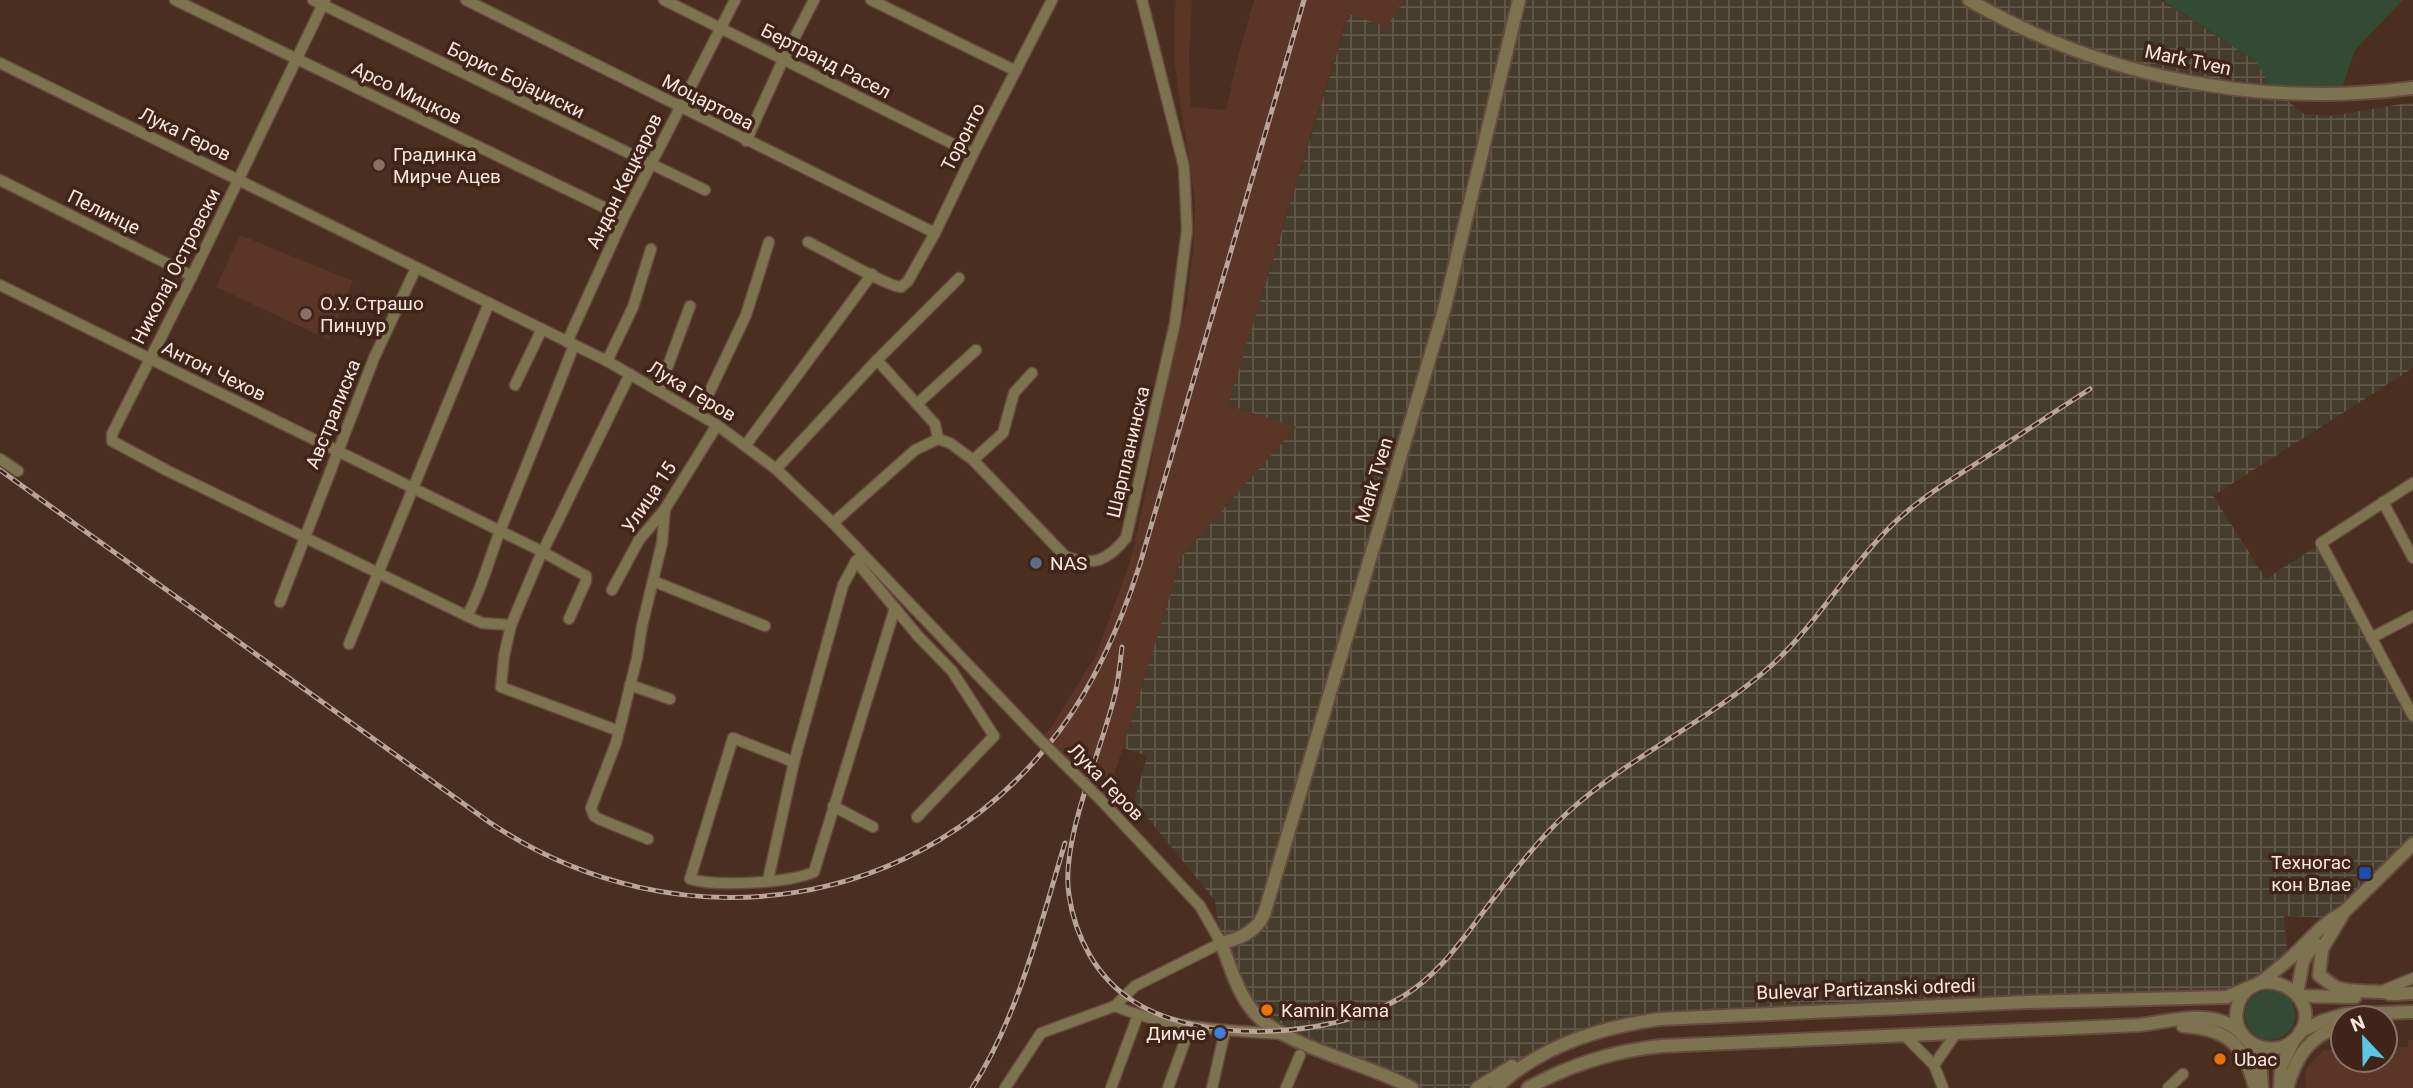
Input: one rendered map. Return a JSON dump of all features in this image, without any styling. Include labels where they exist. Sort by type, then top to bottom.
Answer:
[{"type":"street","name":"Арсо Мицков","points":[[175,0],[624,217]]},
{"type":"street","name":"Моцартова","points":[[466,0],[935,233]]},
{"type":"street","name":"Бертранд Расел","points":[[664,0],[973,153]]},
{"type":"street","name":"Андон Кецкаров","points":[[467,616],[475,601],[499,532],[532,457],[571,344],[624,217],[736,0]]},
{"type":"street","points":[[746,141],[814,0]]},
{"type":"street","points":[[871,0],[1016,71]]},
{"type":"street","name":"Торонто","points":[[872,274],[893,287],[901,287],[908,281],[935,233],[1052,0]]},
{"type":"street","name":"Шарпланинска","points":[[937,439],[950,443],[973,460],[1065,556],[1083,563],[1101,558],[1114,552],[1126,538],[1175,323],[1188,230],[1184,167],[1142,0]]},
{"type":"street","name":"Mark Tven","points":[[1221,943],[1245,935],[1262,921],[1444,310],[1519,0]]},
{"type":"street","name":"Mark Tven","points":[[1969,0],[2048,41],[2163,77],[2223,89],[2294,95],[2382,92],[2413,88]]},
{"type":"street","name":"Николај Островски","points":[[304,536],[114,444],[111,441],[111,433],[239,180],[297,60],[321,2]]},
{"type":"street","name":"Борис Бојаџиски","points":[[321,2],[705,190]]},
{"type":"street","name":"Лука Геров","points":[[0,63],[607,361],[717,425],[776,469],[833,523],[859,558],[1101,800],[1200,906],[1221,943]]},
{"type":"street","name":"Пелинце","points":[[0,180],[192,276]]},
{"type":"street","points":[[699,414],[746,315],[769,242]]},
{"type":"street","points":[[746,446],[872,274],[808,242]]},
{"type":"street","points":[[607,361],[632,307],[651,249]]},
{"type":"street","name":"Австралиска","points":[[280,603],[374,358],[415,268]]},
{"type":"street","points":[[776,469],[877,360],[959,278]]},
{"type":"street","name":"Антон Чехов","points":[[0,285],[543,552],[586,576],[569,619]]},
{"type":"street","points":[[349,644],[489,303]]},
{"type":"street","points":[[659,390],[690,306]]},
{"type":"street","points":[[515,385],[542,329]]},
{"type":"street","points":[[917,404],[976,350]]},
{"type":"street","points":[[833,523],[915,450],[937,439],[935,424],[877,360]]},
{"type":"street","points":[[973,460],[1003,433],[1014,393],[1032,373]]},
{"type":"street","points":[[619,731],[501,687],[511,625],[543,552],[630,374]]},
{"type":"street","name":"Улица 15","points":[[612,590],[639,540],[665,509],[717,425]]},
{"type":"street","points":[[0,459],[18,471]]},
{"type":"street","points":[[2413,482],[2321,543],[2413,716]]},
{"type":"street","points":[[2383,502],[2413,558]]},
{"type":"street","points":[[648,839],[605,822],[594,816],[591,808],[619,731],[662,543],[665,509]]},
{"type":"street","points":[[304,536],[482,623],[511,625]]},
{"type":"street","points":[[768,880],[794,762],[843,585],[859,558],[895,608],[952,671],[994,736],[917,817]]},
{"type":"street","points":[[653,581],[765,626]]},
{"type":"street","points":[[794,762],[733,738],[690,879],[718,884],[768,880],[814,872],[832,806],[895,608]]},
{"type":"street","points":[[2371,638],[2413,616]]},
{"type":"street","points":[[629,685],[670,699]]},
{"type":"street","points":[[832,806],[873,827]]},
{"type":"street","points":[[2280,1088],[2281,1067],[2305,1014],[2298,995],[2300,972],[2307,953],[2413,844]]},
{"type":"street","points":[[2262,1088],[2262,1065],[2238,1026],[2237,1008],[2240,999],[2332,918],[2343,913]]},
{"type":"street","points":[[2343,913],[2322,948],[2319,975],[2341,989],[2384,990],[2397,994]]},
{"type":"street","points":[[1004,1088],[1041,1033],[1115,1006],[1135,986],[1221,943],[1243,997],[1261,1020],[1284,1034],[1412,1088]]},
{"type":"street","points":[[2384,990],[2413,978]]},
{"type":"street","points":[[2256,984],[2278,982],[2298,995],[2339,998],[2413,993]]},
{"type":"street","name":"Bulevar Partizanski odredi","points":[[1496,1088],[1532,1060],[1599,1031],[1660,1018],[2027,1002],[2227,997],[2256,984]]},
{"type":"street","points":[[1115,1006],[1138,1015],[1190,1027],[1284,1034]]},
{"type":"street","points":[[1111,1088],[1138,1015]]},
{"type":"street","points":[[1528,1088],[1570,1068],[1647,1047],[2217,1018],[2229,1023],[2246,1038],[2267,1050],[2286,1045],[2329,1019]]},
{"type":"street","points":[[2158,1023],[2205,1028],[2226,1036],[2242,1052],[2255,1088]]},
{"type":"street","points":[[1168,1088],[1190,1027]]},
{"type":"street","points":[[1212,1088],[1225,1031]]},
{"type":"street","points":[[2287,1088],[2292,1069],[2306,1048],[2329,1031]]},
{"type":"street","points":[[1934,1065],[1957,1032]]},
{"type":"street","points":[[1904,1035],[1934,1065],[1943,1088]]},
{"type":"street","points":[[1286,1088],[1300,1055]]},
{"type":"street","points":[[1477,1088],[1509,1068],[1532,1060]]},
{"type":"street","points":[[2168,1088],[2183,1074]]},
{"type":"street","points":[[1388,1076],[1404,1088]]},
{"type":"shaded area","points":[[1176,0],[1192,0],[1190,107],[1226,110],[1254,0],[1404,0],[1387,27],[1348,15],[1228,405],[1296,427],[1182,556],[1123,748],[1108,792],[1101,800],[1038,738],[1050,729],[1096,655],[1130,562],[1149,478],[1158,419],[1186,307],[1193,252],[1195,200],[1174,60]]},
{"type":"shaded area","points":[[1404,0],[2160,0],[2256,61],[2271,87],[2304,114],[2331,116],[2413,102],[2413,368],[2213,496],[2266,579],[2321,543],[2413,716],[2413,844],[2332,918],[2284,916],[2288,960],[2260,983],[2254,977],[2252,986],[2227,997],[1617,1026],[1477,1088],[1412,1088],[1261,1020],[1221,943],[1215,901],[1134,801],[1147,756],[1123,748],[1182,556],[1296,427],[1228,405],[1349,14],[1387,27]]},
{"type":"shaded area","name":"О.У. Страшо Пинџур","points":[[240,235],[353,281],[329,340],[216,287]]},
{"type":"shaded area","points":[[2408,1040],[2413,1040],[2413,1088],[2306,1088],[2305,1074],[2308,1066],[2324,1050],[2329,1050],[2329,1074],[2399,1074],[2399,1047],[2408,1047]]},
{"type":"green space","points":[[2162,0],[2403,0],[2355,50],[2342,88],[2286,89],[2271,87],[2256,61]]},
{"type":"green space","points":[[2270,990],[2288,997],[2295,1015],[2288,1033],[2270,1040],[2252,1033],[2245,1015],[2252,997]]},
{"type":"railway","points":[[0,470],[489,822],[562,862],[638,887],[716,897],[794,893],[869,873],[939,840],[1004,792],[1060,730],[1097,671],[1125,608],[1140,564],[1304,0]]},
{"type":"railway","points":[[1122,647],[1115,694],[1076,822],[1068,873],[1069,895],[1076,926],[1090,955],[1109,981],[1133,1001],[1162,1015],[1195,1025],[1230,1030],[1268,1031],[1305,1028],[1340,1021],[1373,1011],[1415,989],[1457,947],[1533,848],[1566,814],[1616,774],[1723,703],[1773,664],[1803,632],[1872,546],[1909,510],[1945,483],[2090,389]]},
{"type":"railway","points":[[972,1088],[1003,1031],[1015,1001],[1065,843]]},
{"type":"place","name":"Градинка Мирче Ацев","points":[[379,165]]},
{"type":"place","name":"О.У. Страшо Пинџур","points":[[306,314]]},
{"type":"place","name":"NAS","points":[[1036,563]]},
{"type":"place","name":"Техногас кон Влае","points":[[2365,873]]},
{"type":"place","name":"Kamin Kama","points":[[1267,1010]]},
{"type":"place","name":"Димче","points":[[1220,1033]]},
{"type":"place","name":"Ubac","points":[[2220,1059]]}]
